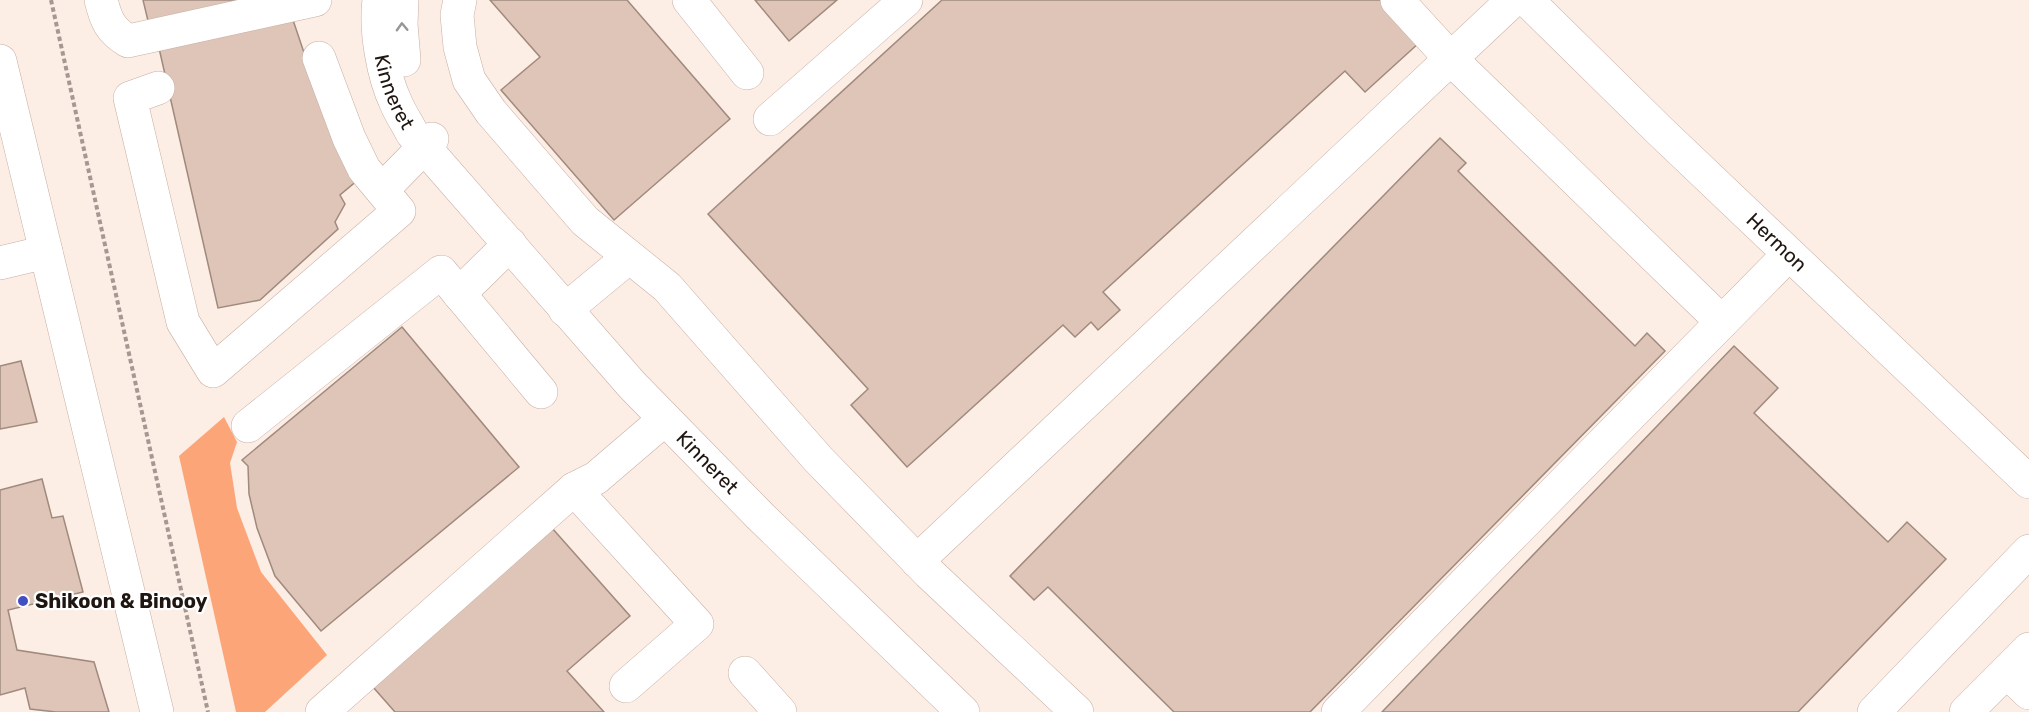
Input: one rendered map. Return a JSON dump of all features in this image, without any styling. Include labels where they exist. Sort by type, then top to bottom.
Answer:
[{"type":"street","points":[[101,0],[105,20],[118,35],[128,41],[315,0]]},
{"type":"street","name":"Kinneret","points":[[379,0],[380,42],[387,76],[395,102],[412,133],[429,143],[438,153],[468,196],[565,310],[665,418],[951,708]]},
{"type":"street","name":"Kinneret","points":[[402,0],[403,55],[429,143]]},
{"type":"street","points":[[460,0],[457,15],[460,46],[469,80],[491,112],[585,221],[667,287],[818,459],[917,561],[1077,712]]},
{"type":"street","points":[[689,0],[747,73]]},
{"type":"street","points":[[770,119],[906,0]]},
{"type":"street","points":[[1397,0],[1451,59],[1722,322]]},
{"type":"street","points":[[917,561],[1514,0]]},
{"type":"street","name":"Hermon","points":[[1527,0],[1582,56],[2029,482]]},
{"type":"street","points":[[158,88],[130,98],[183,322],[213,371],[399,211],[364,169],[349,138],[319,58]]},
{"type":"street","points":[[0,62],[157,712]]},
{"type":"street","points":[[382,190],[429,143]]},
{"type":"street","points":[[459,294],[510,244]]},
{"type":"street","points":[[0,263],[46,252]]},
{"type":"street","points":[[1338,712],[1789,254]]},
{"type":"street","points":[[565,310],[629,256]]},
{"type":"street","points":[[248,426],[441,272],[541,392]]},
{"type":"street","points":[[322,712],[574,489],[596,478],[665,418]]},
{"type":"street","points":[[574,489],[697,624],[626,686]]},
{"type":"street","points":[[1874,712],[2029,551]]},
{"type":"street","points":[[1966,712],[2022,671]]},
{"type":"street","points":[[745,673],[780,712]]},
{"type":"path","points":[[51,0],[208,712]]},
{"type":"shaded area","points":[[224,417],[237,442],[230,463],[237,508],[261,572],[327,655],[265,712],[236,712],[179,456]]},
{"type":"building","points":[[143,0],[282,0],[150,29]]},
{"type":"building","points":[[490,0],[627,0],[730,119],[614,220],[501,90],[540,57]]},
{"type":"building","points":[[755,0],[837,0],[789,41]]},
{"type":"building","points":[[942,0],[1381,0],[1420,42],[1365,92],[1345,71],[1103,292],[1120,310],[1098,330],[1091,322],[1075,337],[1063,325],[907,467],[851,405],[868,389],[708,214]]},
{"type":"building","points":[[293,20],[324,112],[359,179],[340,195],[345,204],[335,222],[338,229],[260,300],[218,308],[159,48]]},
{"type":"building","points":[[1440,138],[1466,163],[1458,171],[1635,346],[1647,333],[1665,351],[1310,712],[1174,712],[1048,587],[1034,600],[1010,576]]},
{"type":"building","points":[[402,327],[519,467],[321,631],[275,576],[257,528],[249,494],[248,466],[242,460]]},
{"type":"building","points":[[1734,346],[1778,388],[1754,413],[1888,542],[1907,522],[1946,559],[1798,712],[1382,712]]},
{"type":"building","points":[[21,361],[37,422],[0,429],[0,366]]},
{"type":"building","name":"Shikoon & Binooy","points":[[42,479],[52,518],[63,516],[83,592],[8,610],[17,650],[94,662],[109,712],[56,712],[30,709],[25,688],[0,695],[0,490]]},
{"type":"building","points":[[552,528],[630,616],[567,671],[604,712],[395,712],[373,687]]},
{"type":"place","name":"Shikoon & Binooy","points":[[23,601]]}]
